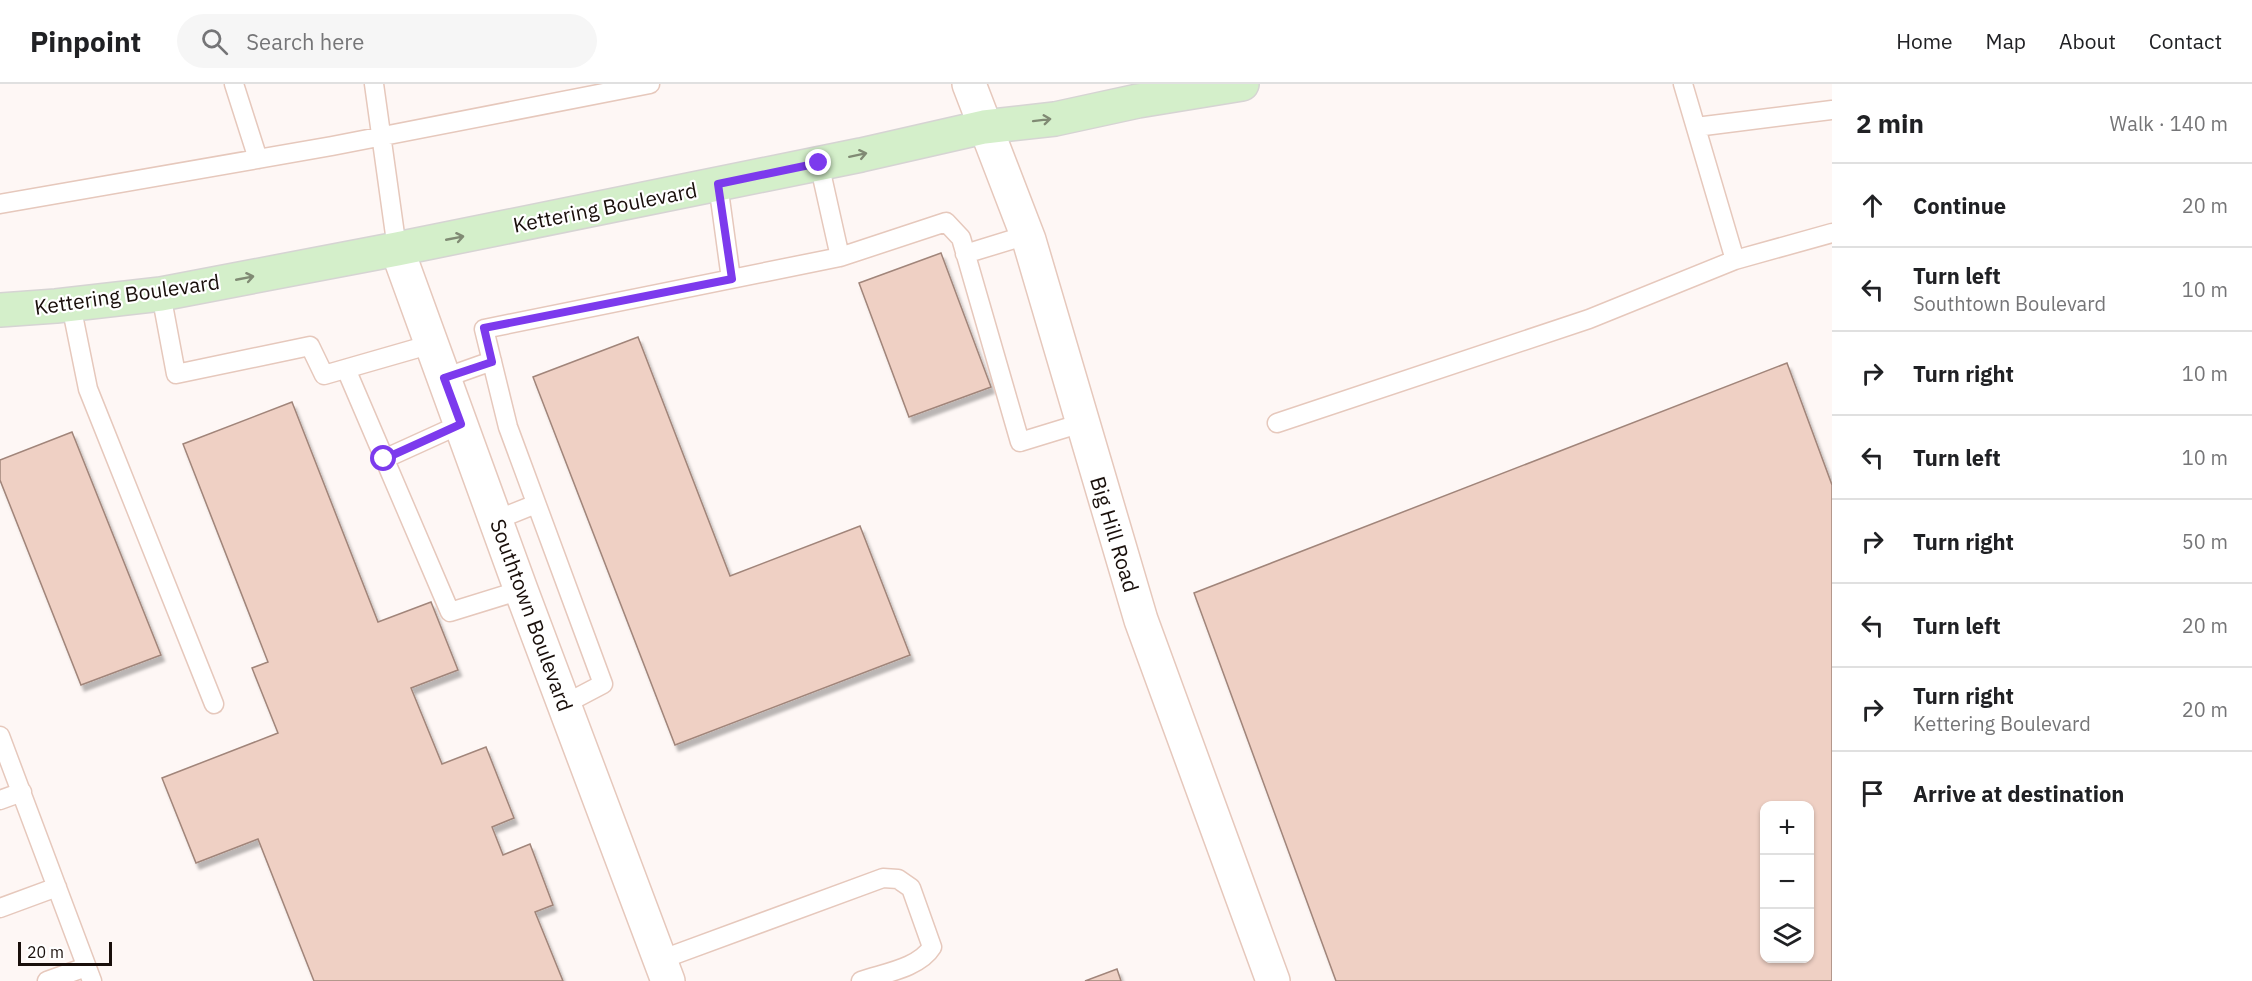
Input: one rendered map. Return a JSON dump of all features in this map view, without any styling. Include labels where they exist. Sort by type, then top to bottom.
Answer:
[{"type":"main road","name":"Kettering Boulevard","points":[[0,310],[71,305],[161,294],[718,184],[984,127],[1055,119],[1138,101],[1242,84]]},
{"type":"street","name":"Big Hill Road","points":[[969,84],[1027,235],[1141,620],[1273,981]]},
{"type":"street","name":"Southtown Boulevard","points":[[397,249],[521,590],[664,971]]},
{"type":"lane","points":[[234,84],[258,159]]},
{"type":"lane","points":[[374,84],[397,249]]},
{"type":"lane","points":[[0,204],[258,159],[650,84]]},
{"type":"lane","points":[[1683,84],[1735,261]]},
{"type":"lane","points":[[1696,127],[1832,110]]},
{"type":"lane","points":[[819,163],[840,257]]},
{"type":"lane","points":[[718,184],[732,279]]},
{"type":"lane","points":[[565,704],[603,684],[508,427],[484,328],[840,257],[946,222],[960,238],[1020,442],[1082,423]]},
{"type":"lane","points":[[1277,423],[1589,319],[1735,261],[1832,233]]},
{"type":"lane","points":[[965,254],[1027,235]]},
{"type":"lane","points":[[161,294],[176,374],[310,346],[324,375],[432,344]]},
{"type":"lane","points":[[71,305],[88,389],[214,704]]},
{"type":"lane","points":[[444,378],[492,362]]},
{"type":"lane","points":[[346,369],[450,612],[521,590]]},
{"type":"lane","points":[[384,459],[461,424]]},
{"type":"lane","points":[[496,520],[536,504]]},
{"type":"lane","points":[[0,736],[89,974],[47,981]]},
{"type":"lane","points":[[0,800],[22,792]]},
{"type":"lane","points":[[664,971],[883,878],[898,879],[911,888],[932,948],[916,963],[861,981]]},
{"type":"lane","points":[[0,908],[57,887]]},
{"type":"building","points":[[941,253],[991,387],[909,417],[859,283]]},
{"type":"building","points":[[638,337],[730,576],[860,526],[910,655],[675,745],[533,377]]},
{"type":"building","points":[[1787,363],[1832,485],[1832,981],[1336,981],[1194,593]]},
{"type":"building","points":[[292,402],[378,622],[431,602],[458,670],[411,688],[442,764],[486,747],[514,818],[492,827],[503,855],[530,844],[553,905],[535,912],[563,981],[314,981],[258,839],[196,863],[162,778],[278,733],[252,668],[268,662],[183,444]]},
{"type":"building","points":[[72,432],[161,655],[81,685],[0,480],[0,460]]},
{"type":"building","points":[[1117,969],[1121,981],[1085,981]]},
{"type":"route","points":[[384,459],[461,424],[444,378],[492,362],[484,328],[732,279],[718,184],[819,163]]}]
